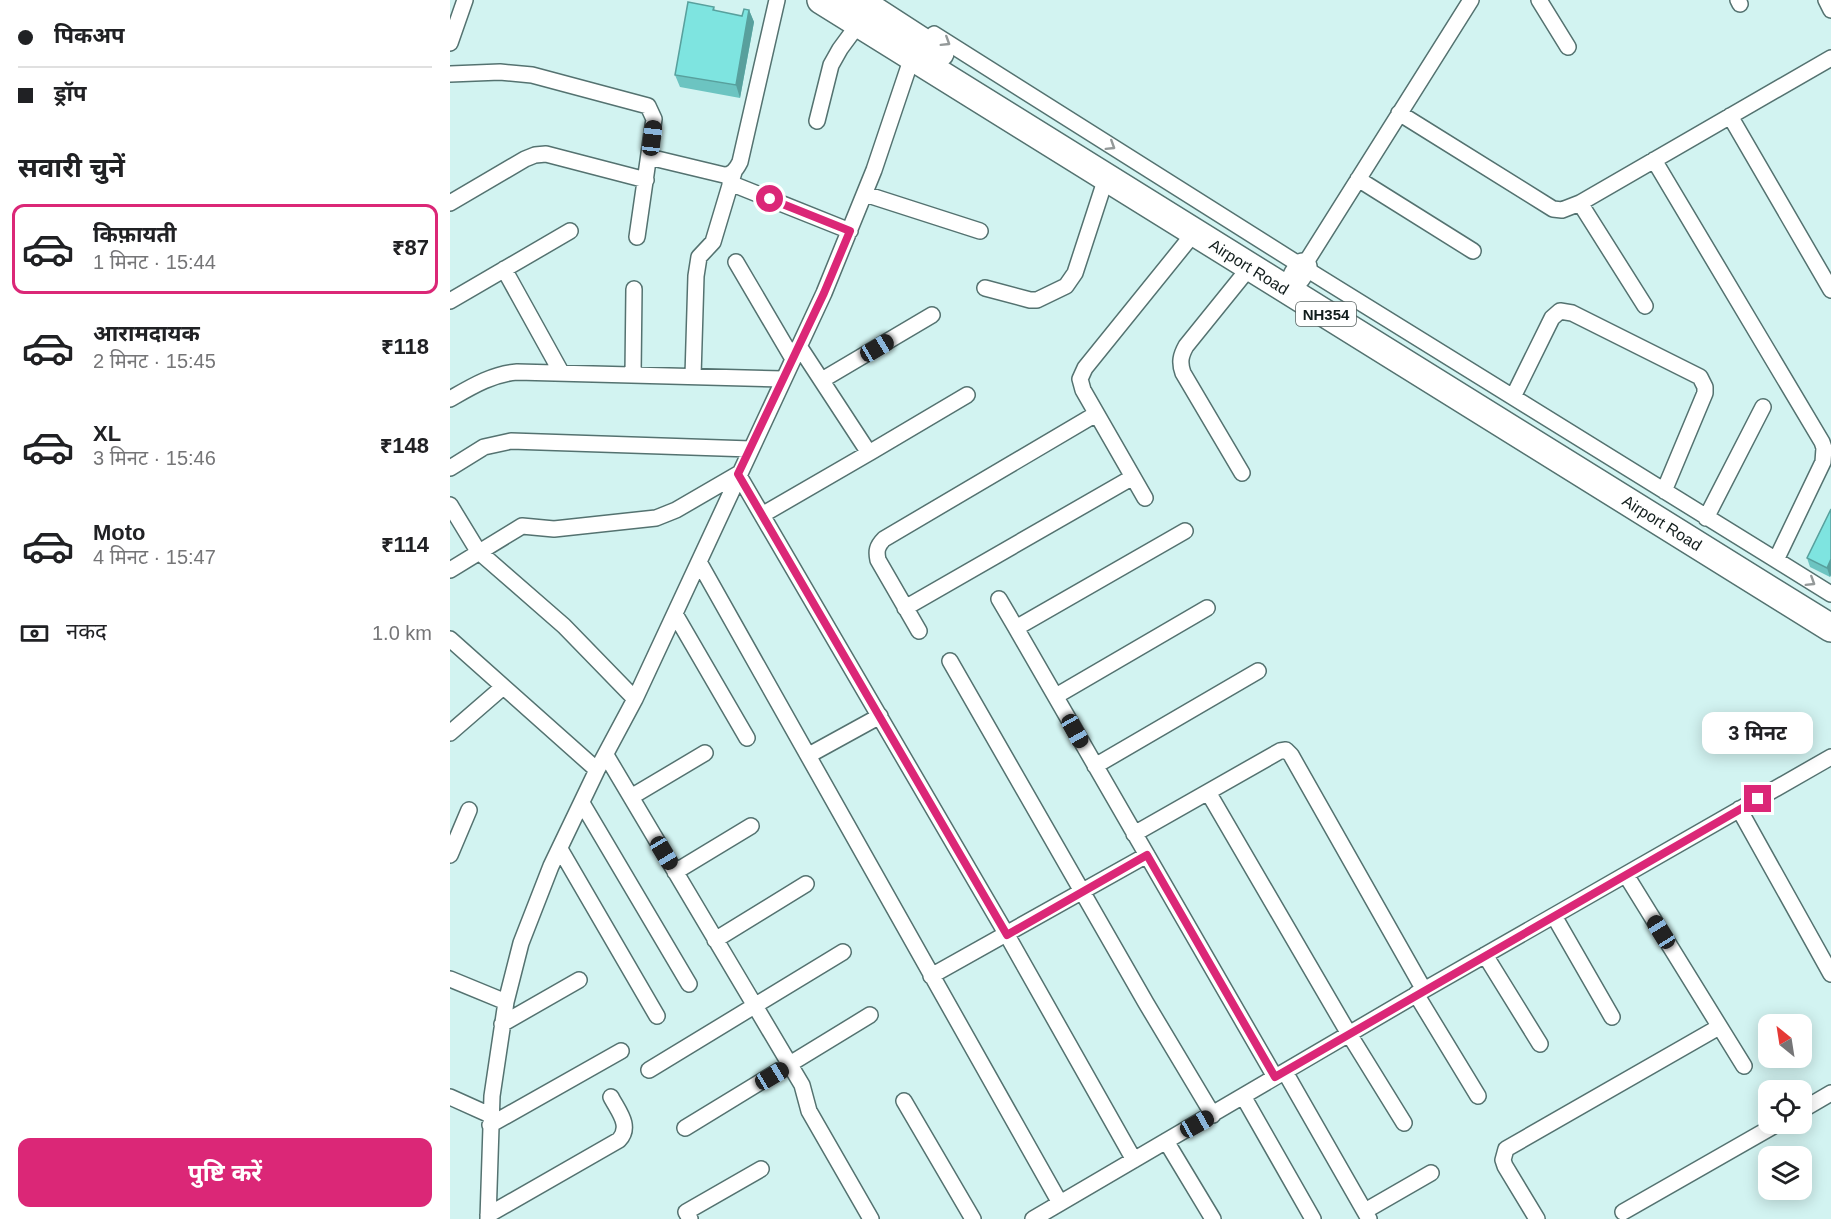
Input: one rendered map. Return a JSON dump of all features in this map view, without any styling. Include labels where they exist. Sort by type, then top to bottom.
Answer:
[{"type":"highway","name":"Airport Road","points":[[821,0],[1831,628]]},
{"type":"highway","name":"Airport Road","points":[[858,0],[1044,119],[1300,271],[1831,609]]},
{"type":"street","points":[[450,43],[465,0]]},
{"type":"street","points":[[693,376],[698,262],[700,255],[713,242],[732,177],[740,162],[777,0]]},
{"type":"street","points":[[806,0],[1104,184],[1831,641]]},
{"type":"street","points":[[878,0],[1300,271],[1513,398],[1831,594]]},
{"type":"street","points":[[1300,271],[1472,0]]},
{"type":"street","points":[[1826,0],[1831,10]]},
{"type":"street","points":[[1542,1],[1568,47]]},
{"type":"street","points":[[817,121],[831,65],[854,30]]},
{"type":"street","points":[[1400,113],[1553,209],[1562,210],[1580,203],[1831,58]]},
{"type":"street","points":[[488,1217],[490,1120],[502,1024],[521,943],[560,849],[675,614],[850,231],[910,63]]},
{"type":"street","points":[[450,74],[516,73],[548,79],[648,106],[654,119],[637,237]]},
{"type":"street","points":[[1730,116],[1831,290]]},
{"type":"street","points":[[450,203],[525,159],[536,155],[556,156],[646,180]]},
{"type":"street","points":[[650,158],[732,177],[850,231]]},
{"type":"street","points":[[1654,160],[1792,389],[1824,448],[1823,462],[1776,560]]},
{"type":"street","points":[[1358,179],[1473,250]]},
{"type":"street","points":[[985,288],[1034,300],[1041,299],[1066,286],[1075,273],[1104,184]]},
{"type":"street","points":[[865,194],[980,231]]},
{"type":"street","points":[[1580,203],[1645,306]]},
{"type":"street","points":[[450,301],[570,231]]},
{"type":"street","points":[[1145,498],[1096,414],[1081,384],[1082,373],[1190,238]]},
{"type":"street","points":[[736,262],[796,353],[822,380],[869,453]]},
{"type":"street","points":[[504,269],[561,372]]},
{"type":"street","points":[[1242,473],[1180,365],[1181,355],[1186,346],[1245,273]]},
{"type":"street","points":[[633,374],[634,289]]},
{"type":"street","points":[[1513,398],[1552,318],[1560,311],[1572,313],[1700,377],[1705,393],[1664,491]]},
{"type":"street","points":[[822,380],[932,315]]},
{"type":"street","points":[[450,399],[486,380],[506,373],[561,372],[783,379]]},
{"type":"street","points":[[762,515],[967,395]]},
{"type":"street","points":[[1706,518],[1763,407]]},
{"type":"street","points":[[919,632],[878,560],[876,552],[878,545],[884,539],[1096,414]]},
{"type":"street","points":[[450,468],[484,447],[511,441],[751,449]]},
{"type":"street","points":[[738,474],[1007,935],[1134,1160]]},
{"type":"street","points":[[450,570],[522,526],[554,529],[656,518],[676,510],[738,474]]},
{"type":"street","points":[[905,608],[1133,477]]},
{"type":"street","points":[[450,505],[478,551],[564,626],[634,699]]},
{"type":"street","points":[[1016,628],[1185,531]]},
{"type":"street","points":[[699,562],[1060,1203]]},
{"type":"street","points":[[999,599],[1134,834],[1367,1215],[1431,1173]]},
{"type":"street","points":[[1056,696],[1207,608]]},
{"type":"street","points":[[675,614],[747,738]]},
{"type":"street","points":[[450,639],[597,770]]},
{"type":"street","points":[[950,661],[1213,1115]]},
{"type":"street","points":[[1095,766],[1258,671]]},
{"type":"street","points":[[450,733],[503,687]]},
{"type":"street","points":[[809,755],[880,716]]},
{"type":"street","points":[[1134,834],[1281,751],[1288,752],[1479,1096]]},
{"type":"street","points":[[631,797],[705,753]]},
{"type":"street","points":[[606,755],[790,1065],[805,1092],[809,1111],[871,1219]]},
{"type":"street","points":[[1033,1219],[1420,992],[1831,757]]},
{"type":"street","points":[[1208,792],[1349,1034],[1404,1123]]},
{"type":"street","points":[[582,803],[689,984]]},
{"type":"street","points":[[1739,809],[1829,966]]},
{"type":"street","points":[[450,855],[469,810]]},
{"type":"street","points":[[675,872],[750,826]]},
{"type":"street","points":[[560,849],[657,1016]]},
{"type":"street","points":[[931,976],[1147,855]]},
{"type":"street","points":[[1626,875],[1744,1066]]},
{"type":"street","points":[[715,940],[806,884]]},
{"type":"street","points":[[1554,916],[1612,1017]]},
{"type":"street","points":[[649,1070],[754,1004],[843,952]]},
{"type":"street","points":[[1485,955],[1540,1044]]},
{"type":"street","points":[[450,979],[506,1002]]},
{"type":"street","points":[[502,1024],[579,980]]},
{"type":"street","points":[[685,1128],[870,1015]]},
{"type":"street","points":[[1537,1219],[1505,1166],[1503,1160],[1506,1149],[1719,1027]]},
{"type":"street","points":[[490,1120],[621,1051]]},
{"type":"street","points":[[1812,1104],[1831,1093]]},
{"type":"street","points":[[1244,1096],[1313,1219]]},
{"type":"street","points":[[450,1097],[490,1120]]},
{"type":"street","points":[[488,1217],[619,1140],[624,1135],[624,1122],[610,1097]]},
{"type":"street","points":[[904,1101],[973,1219]]},
{"type":"street","points":[[1623,1212],[1760,1134]]},
{"type":"street","points":[[1166,1141],[1213,1219]]},
{"type":"street","points":[[684,1217],[761,1169]]},
{"type":"building","points":[[688,2],[742,16],[744,9],[749,10],[736,85],[675,75]]},
{"type":"building","points":[[1831,509],[1831,559],[1827,568],[1807,558]]},
{"type":"route","points":[[770,199],[850,231],[824,293],[738,474],[1007,935],[1147,855],[1275,1077],[1758,799]]}]
